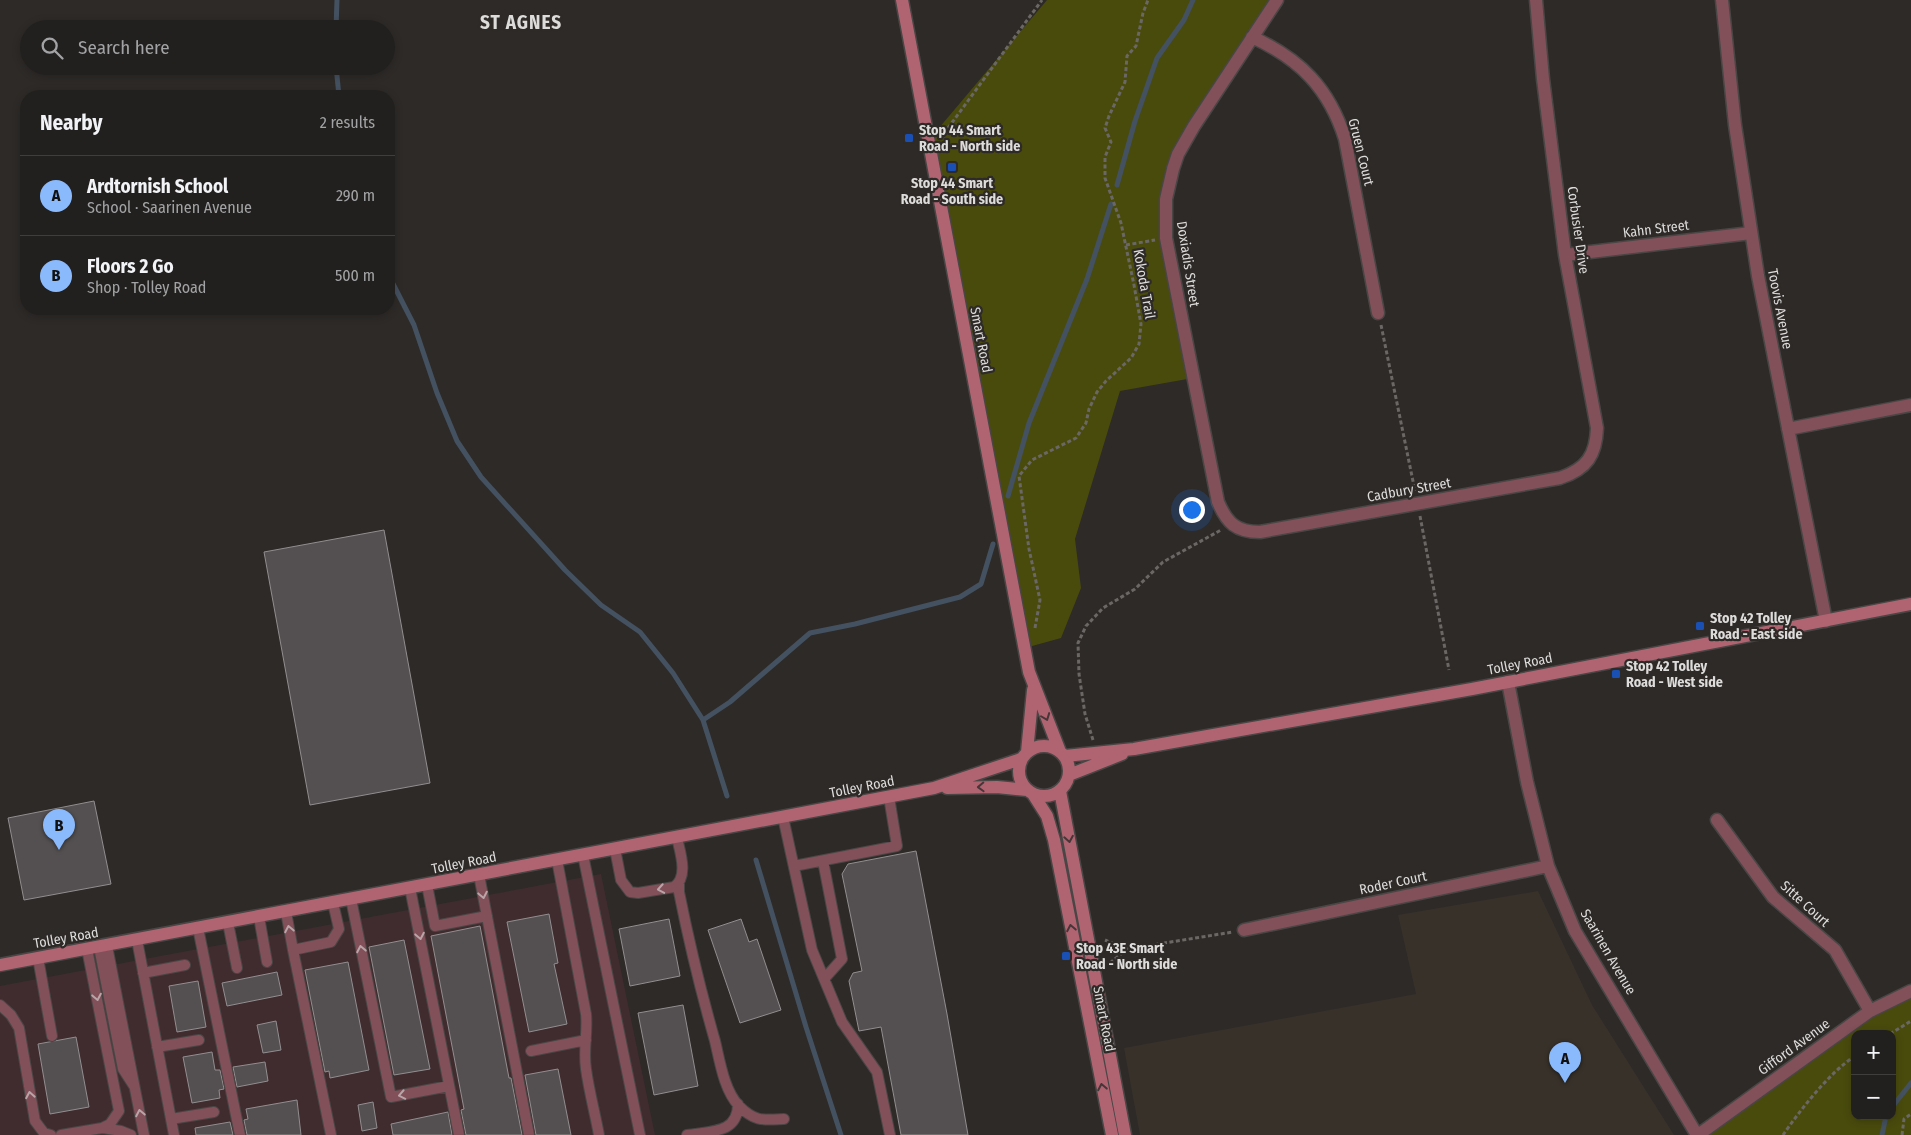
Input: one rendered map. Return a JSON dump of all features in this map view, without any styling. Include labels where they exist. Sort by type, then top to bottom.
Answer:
[{"type":"main road","name":"Smart Road","points":[[902,0],[1025,648],[1033,685],[1062,753]]},
{"type":"main road","name":"Tolley Road","points":[[1062,753],[1134,749],[1508,682],[1911,604]]},
{"type":"main road","name":"Smart Road","points":[[1024,755],[1033,685]]},
{"type":"main road","points":[[1050,746],[1062,753],[1070,771],[1068,780],[1060,791],[1044,797],[1030,792],[1022,784],[1019,776],[1019,767],[1024,755],[1034,747],[1050,746]]},
{"type":"main road","name":"Tolley Road","points":[[1069,775],[1134,749]]},
{"type":"main road","name":"Tolley Road","points":[[0,965],[934,788],[1024,755]]},
{"type":"main road","name":"Tolley Road","points":[[934,788],[997,787],[1030,792]]},
{"type":"main road","name":"Smart Road","points":[[1060,791],[1125,1135]]},
{"type":"main road","name":"Smart Road","points":[[1030,792],[1047,816],[1054,840],[1112,1135]]},
{"type":"street","name":"Doxiadis Street","points":[[1232,524],[1224,516],[1218,502],[1166,238],[1166,199],[1178,154],[1194,126],[1277,0]]},
{"type":"street","name":"Corbusier Drive","points":[[1536,0],[1543,79],[1565,256],[1597,428],[1597,441],[1588,461]]},
{"type":"street","name":"Toovis Avenue","points":[[1722,0],[1735,125],[1751,233],[1826,620]]},
{"type":"street","name":"Gruen Court","points":[[1252,37],[1294,60],[1316,82],[1329,101],[1340,124],[1345,139],[1378,312]]},
{"type":"street","name":"Kahn Street","points":[[1565,256],[1751,233]]},
{"type":"street","points":[[1788,429],[1911,405]]},
{"type":"street","name":"Cadbury Street","points":[[1232,524],[1247,532],[1260,532],[1560,478],[1572,474],[1588,461]]},
{"type":"street","name":"Saarinen Avenue","points":[[1508,682],[1527,782],[1548,866],[1575,930],[1698,1135]]},
{"type":"street","name":"Sitte Court","points":[[1717,820],[1773,897],[1835,950],[1870,1011]]},
{"type":"street","name":"Roder Court","points":[[1244,930],[1548,866]]},
{"type":"street","name":"Gifford Avenue","points":[[1698,1135],[1870,1011],[1911,991]]},
{"type":"lane","points":[[794,866],[897,846],[890,797]]},
{"type":"lane","points":[[783,817],[812,950],[842,1022],[877,1072],[890,1135]]},
{"type":"lane","points":[[677,838],[682,866],[678,892],[696,975],[726,1082],[738,1104],[749,1114],[762,1121],[784,1119]]},
{"type":"lane","points":[[615,849],[621,880],[630,892],[638,893],[674,887],[679,884]]},
{"type":"lane","points":[[583,855],[640,1135]]},
{"type":"lane","points":[[557,860],[588,1027],[586,1069],[599,1135]]},
{"type":"lane","points":[[823,861],[842,959],[824,979]]},
{"type":"lane","points":[[479,875],[529,1135]]},
{"type":"lane","points":[[427,885],[434,926],[487,916]]},
{"type":"lane","points":[[410,888],[460,1135]]},
{"type":"lane","points":[[351,899],[391,1097],[450,1086]]},
{"type":"lane","points":[[293,950],[331,942],[339,929],[333,903]]},
{"type":"lane","points":[[286,912],[330,1135]]},
{"type":"lane","points":[[259,917],[267,962]]},
{"type":"lane","points":[[228,923],[237,968]]},
{"type":"lane","points":[[198,928],[240,1135]]},
{"type":"lane","points":[[137,940],[174,1135]]},
{"type":"lane","points":[[98,947],[123,1069],[136,1092],[144,1135]]},
{"type":"lane","points":[[98,947],[119,1106],[116,1118],[102,1128]]},
{"type":"lane","points":[[38,958],[52,1036]]},
{"type":"lane","points":[[143,973],[185,965]]},
{"type":"lane","points":[[0,1005],[11,1015],[19,1028],[34,1121],[44,1133],[51,1135]]},
{"type":"lane","points":[[157,1047],[199,1040]]},
{"type":"lane","points":[[531,1051],[586,1040]]},
{"type":"lane","points":[[687,1135],[727,1128],[734,1122],[738,1112],[738,1104]]},
{"type":"lane","points":[[171,1119],[214,1112]]},
{"type":"lane","points":[[61,1135],[111,1128],[129,1135]]},
{"type":"path","points":[[948,128],[1042,0]]},
{"type":"path","name":"Kokoda Trail","points":[[1025,648],[1037,625],[1040,600],[1029,548],[1019,476],[1032,460],[1076,438],[1086,423],[1089,409],[1097,392],[1131,358],[1139,344],[1141,324],[1126,245],[1116,208],[1105,178],[1105,157],[1111,142],[1106,128],[1108,116],[1125,82],[1127,56],[1136,46],[1148,0]]},
{"type":"path","points":[[1126,245],[1166,238]]},
{"type":"path","points":[[1094,740],[1085,714],[1079,674],[1078,643],[1086,626],[1103,608],[1135,589],[1163,562],[1232,524]]},
{"type":"path","points":[[1110,962],[1127,949],[1244,930]]},
{"type":"path","points":[[1105,940],[1127,949]]},
{"type":"path","points":[[1896,1030],[1911,1021]]},
{"type":"path","points":[[1783,1135],[1840,1066],[1851,1059]]},
{"type":"path","points":[[1902,1135],[1904,1119],[1911,1114]]},
{"type":"shaded area","points":[[1047,0],[1277,0],[1187,137],[1166,213],[1193,378],[1120,391],[1075,539],[1081,588],[1061,638],[1025,648],[928,141]]},
{"type":"shaded area","points":[[601,874],[655,1135],[0,1135],[0,986]]},
{"type":"shaded area","points":[[1538,891],[1592,1005],[1674,1135],[1140,1135],[1124,1048],[1416,994],[1398,915]]},
{"type":"shaded area","points":[[1911,991],[1911,1135],[1698,1135],[1870,1011]]},
{"type":"building","points":[[384,530],[430,783],[310,805],[264,552]]},
{"type":"building","points":[[94,801],[111,884],[24,900],[8,818]]},
{"type":"building","points":[[916,851],[968,1135],[901,1135],[881,1027],[859,1031],[849,981],[853,973],[862,971],[842,874],[848,864]]},
{"type":"building","points":[[549,914],[558,963],[554,964],[567,1024],[529,1032],[507,922]]},
{"type":"building","points":[[669,919],[680,976],[630,986],[619,929]]},
{"type":"building","points":[[741,919],[749,942],[757,939],[781,1010],[740,1023],[708,930]]},
{"type":"building","points":[[480,926],[509,1078],[511,1078],[522,1135],[466,1135],[461,1110],[464,1109],[431,936]]},
{"type":"building","points":[[404,940],[430,1069],[394,1075],[369,947]]},
{"type":"building","points":[[348,962],[369,1070],[330,1078],[329,1071],[325,1072],[305,970]]},
{"type":"building","points":[[277,972],[282,995],[227,1006],[222,983]]},
{"type":"building","points":[[198,981],[206,1027],[177,1032],[169,986]]},
{"type":"building","points":[[683,1005],[698,1086],[654,1095],[638,1013]]},
{"type":"building","points":[[276,1021],[281,1050],[263,1053],[257,1025]]},
{"type":"building","points":[[76,1037],[89,1107],[50,1114],[38,1044]]},
{"type":"building","points":[[212,1052],[215,1070],[220,1070],[224,1089],[219,1090],[220,1098],[192,1103],[183,1057]]},
{"type":"building","points":[[265,1062],[268,1081],[237,1087],[233,1067]]},
{"type":"building","points":[[558,1069],[571,1135],[536,1135],[525,1075]]},
{"type":"building","points":[[297,1100],[301,1135],[247,1135],[244,1120],[248,1119],[246,1109]]},
{"type":"building","points":[[373,1102],[377,1128],[362,1131],[358,1105]]},
{"type":"building","points":[[448,1112],[452,1135],[393,1135],[391,1124]]},
{"type":"building","points":[[230,1122],[233,1135],[196,1135],[195,1128]]},
{"type":"waterway","points":[[336,20],[337,0]]},
{"type":"waterway","points":[[1117,185],[1135,121],[1157,58],[1184,20],[1193,0]]},
{"type":"waterway","points":[[337,75],[338,90]]},
{"type":"waterway","points":[[1008,496],[1029,423],[1087,279],[1111,204]]},
{"type":"waterway","points":[[395,288],[414,325],[437,393],[457,441],[481,477],[565,570],[601,605],[640,632],[673,673],[703,720],[727,796]]},
{"type":"waterway","points":[[703,720],[730,702],[810,633],[855,624],[960,597],[981,584],[993,544]]},
{"type":"waterway","points":[[756,860],[806,1027],[841,1135]]},
{"type":"waterway","points":[[1896,1102],[1911,1083]]},
{"type":"waterway","points":[[1882,1135],[1885,1120]]},
{"type":"place","name":"Stop 44 Smart Road - North side","points":[[909,138]]},
{"type":"place","name":"Stop 44 Smart Road - South side","points":[[952,167]]},
{"type":"place","name":"Stop 42 Tolley Road - East side","points":[[1700,626]]},
{"type":"place","name":"Stop 42 Tolley Road - West side","points":[[1616,674]]},
{"type":"place","name":"Floors 2 Go","points":[[59,850]]},
{"type":"place","name":"Stop 43E Smart Road - North side","points":[[1066,956]]},
{"type":"place","name":"Ardtornish School","points":[[1565,1083]]},
{"type":"district","name":"ST AGNES","points":[[521,22]]}]
